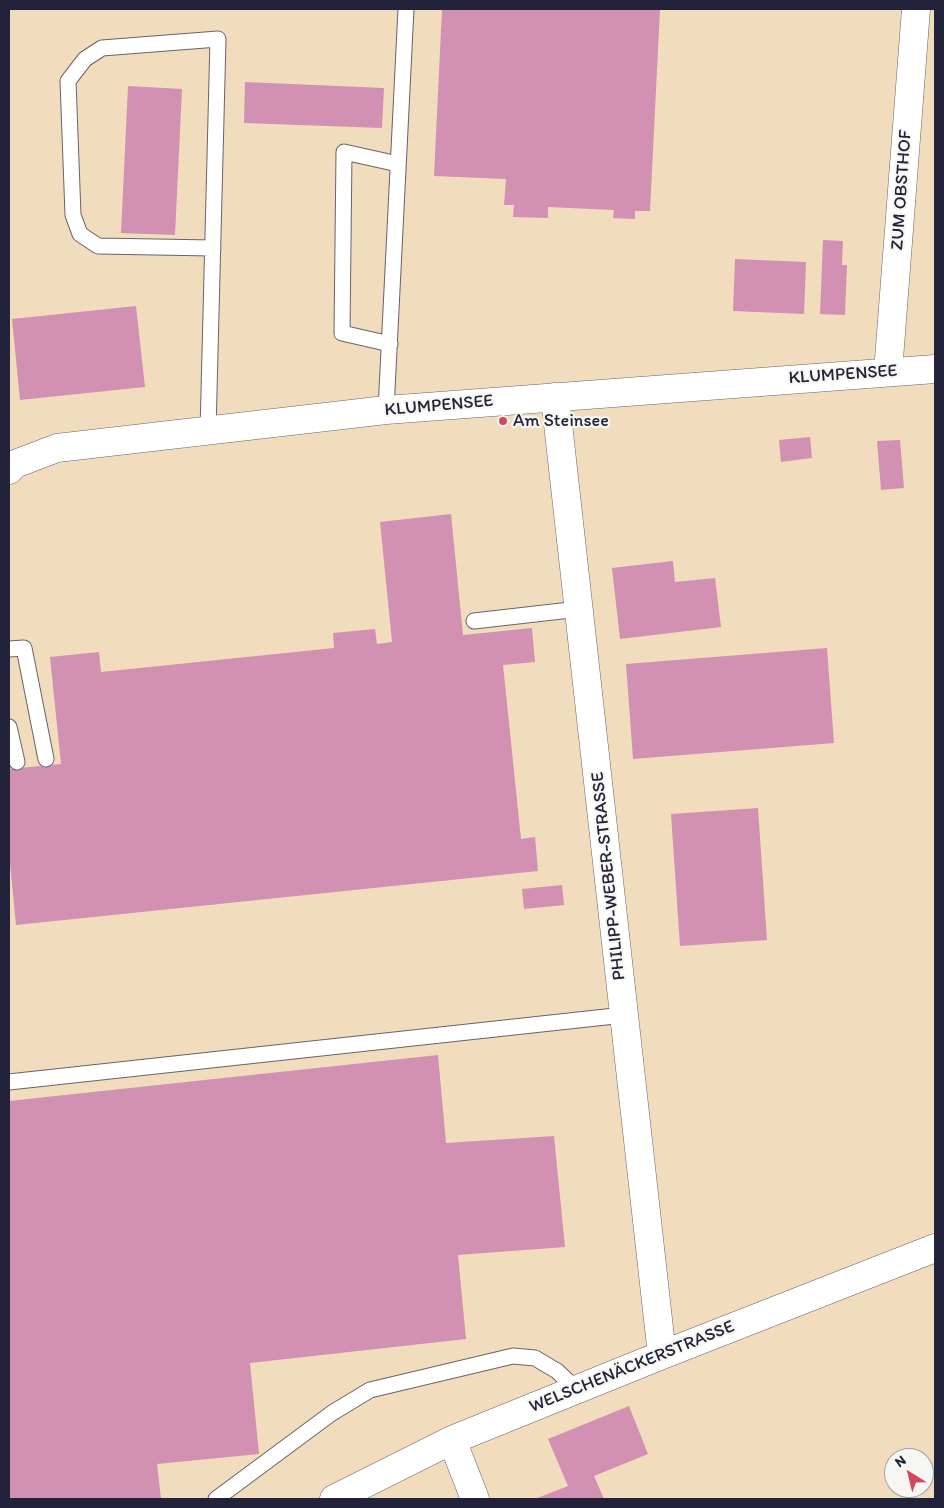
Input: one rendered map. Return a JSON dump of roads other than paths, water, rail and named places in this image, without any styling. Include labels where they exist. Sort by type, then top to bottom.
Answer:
[{"type":"street","name":"ZUM OBSTHOF","points":[[888,372],[916,9]]},
{"type":"street","name":"KLUMPENSEE","points":[[9,470],[15,464],[57,448],[386,410],[935,369]]},
{"type":"street","name":"PHILIPP-WEBER-STRASSE","points":[[554,397],[662,1355]]},
{"type":"street","name":"WELSCHENÄCKERSTRASSE","points":[[334,1499],[452,1440],[576,1389],[935,1248]]},
{"type":"street","points":[[452,1440],[475,1499]]},
{"type":"lane","points":[[386,410],[406,9]]},
{"type":"lane","points":[[208,431],[213,248],[218,39],[102,48],[85,58],[68,81],[73,215],[80,234],[98,246],[213,248]]},
{"type":"lane","points":[[390,344],[342,333],[344,152],[398,164]]},
{"type":"lane","points":[[474,620],[579,609]]},
{"type":"lane","points":[[9,649],[24,648],[46,759]]},
{"type":"lane","points":[[9,727],[17,762]]},
{"type":"lane","points":[[9,1082],[624,1015]]},
{"type":"lane","points":[[216,1499],[332,1414],[370,1390],[514,1356],[535,1358],[557,1371],[576,1389]]},
{"type":"place","name":"Am Steinsee","points":[[503,421]]}]
